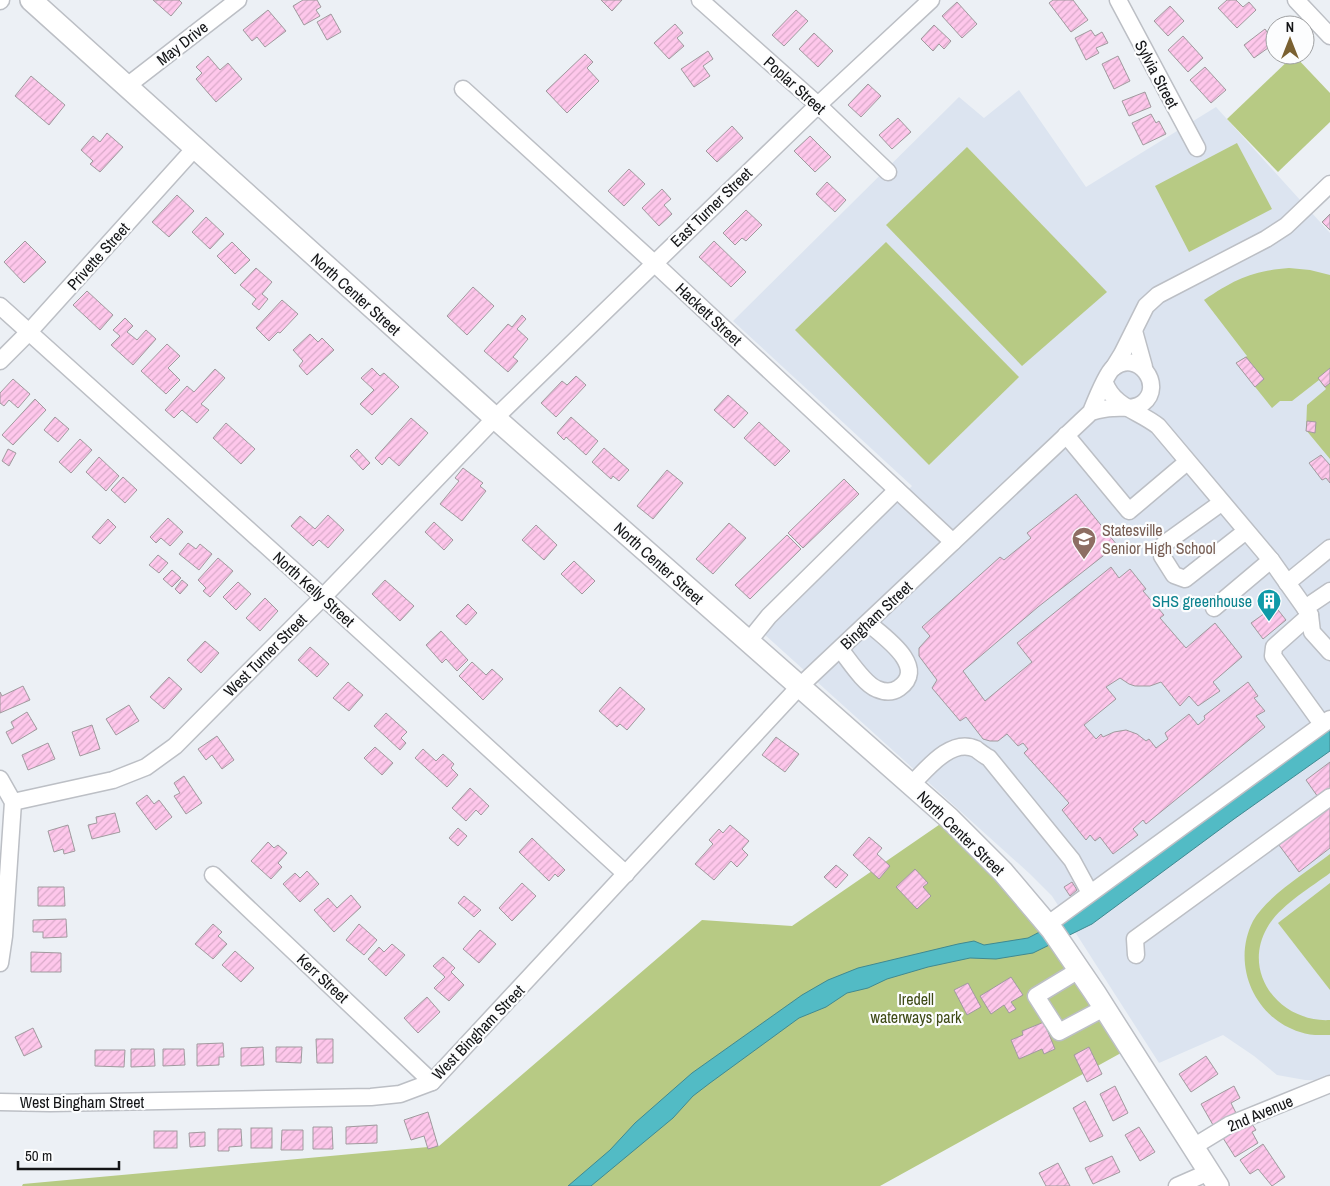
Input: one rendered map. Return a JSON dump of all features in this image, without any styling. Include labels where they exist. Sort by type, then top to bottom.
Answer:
[{"type":"main road","name":"North Center Street","points":[[31,0],[194,149],[495,418],[949,818],[1003,872],[1047,925],[1104,1008],[1213,1179]]},
{"type":"street","name":"May Drive","points":[[127,86],[238,0]]},
{"type":"street","name":"Poplar Street","points":[[700,0],[818,105],[888,172]]},
{"type":"street","name":"East Turner Street","points":[[495,418],[654,262],[931,0]]},
{"type":"street","name":"Sylvia Street","points":[[1118,0],[1197,148]]},
{"type":"street","points":[[1296,0],[1330,36]]},
{"type":"street","name":"Hackett Street","points":[[463,89],[654,262],[953,542]]},
{"type":"street","name":"Privette Street","points":[[0,361],[29,332],[194,149]]},
{"type":"street","points":[[1091,412],[1109,373],[1134,331],[1146,306],[1158,295],[1266,239],[1286,226],[1330,184]]},
{"type":"street","name":"North Kelly Street","points":[[0,306],[323,597],[626,874]]},
{"type":"street","points":[[1134,331],[1144,367],[1149,376],[1158,426]]},
{"type":"street","points":[[1114,367],[1122,363],[1133,362],[1144,367]]},
{"type":"street","points":[[1105,383],[1108,392],[1125,408],[1149,419],[1158,426],[1221,503],[1272,560],[1308,612],[1312,632],[1330,652]]},
{"type":"street","points":[[1091,412],[1114,408],[1136,408],[1149,396],[1151,386]]},
{"type":"street","name":"Bingham Street","points":[[799,687],[1091,412]]},
{"type":"street","name":"West Turner Street","points":[[13,802],[113,780],[146,767],[175,746],[323,597],[495,418]]},
{"type":"street","points":[[1066,435],[1130,511],[1187,462]]},
{"type":"street","points":[[748,642],[769,616],[897,490]]},
{"type":"street","points":[[1221,503],[1164,544],[1162,556],[1174,575],[1185,579],[1246,531]]},
{"type":"street","points":[[1287,583],[1330,548]]},
{"type":"street","points":[[1214,608],[1272,560]]},
{"type":"street","points":[[1047,925],[1326,722],[1273,656],[1274,647],[1330,591]]},
{"type":"street","points":[[840,649],[875,689],[889,692],[899,688],[907,679],[908,674],[903,654],[868,623]]},
{"type":"street","name":"West Bingham Street","points":[[0,1102],[50,1103],[371,1096],[400,1094],[432,1082],[799,687]]},
{"type":"street","points":[[911,785],[943,754],[957,747],[974,748],[989,758],[1072,860],[1090,893]]},
{"type":"street","points":[[0,779],[13,802],[4,882],[4,936],[0,963]]},
{"type":"street","points":[[1136,955],[1135,939],[1330,797]]},
{"type":"street","name":"Kerr Street","points":[[213,875],[432,1082]]},
{"type":"street","points":[[1079,970],[1036,996],[1059,1032],[1104,1008]]},
{"type":"street","name":"2nd Avenue","points":[[1193,1146],[1229,1125],[1330,1084]]},
{"type":"street","points":[[1177,1186],[1213,1179]]},
{"type":"shaded area","name":"Statesville Senior High School","points":[[1019,90],[1086,187],[1216,107],[1330,233],[1330,1081],[1305,1080],[1277,1075],[1254,1056],[1223,1035],[1159,1063],[1052,896],[764,634],[912,486],[733,321],[959,97],[984,118]]},
{"type":"green space","points":[[1284,65],[1303,65],[1330,93],[1330,122],[1278,172],[1227,119]]},
{"type":"green space","points":[[1237,143],[1272,209],[1189,252],[1155,186]]},
{"type":"green space","points":[[967,147],[1107,292],[1022,366],[886,225]]},
{"type":"green space","points":[[886,242],[1019,377],[929,465],[795,330]]},
{"type":"green space","points":[[1289,268],[1310,270],[1330,275],[1330,459],[1306,430],[1307,405],[1326,389],[1319,380],[1292,401],[1280,401],[1272,408],[1236,363],[1247,356],[1204,300],[1244,277],[1264,271]]},
{"type":"green space","name":"Iredell waterways park","points":[[949,818],[1130,1048],[880,1186],[22,1186],[23,1184],[439,1146],[702,920],[792,926]]},
{"type":"green space","points":[[1330,854],[1330,873],[1279,912],[1267,928],[1260,945],[1259,962],[1263,978],[1270,992],[1282,1004],[1296,1013],[1312,1019],[1330,1020],[1330,1035],[1311,1035],[1284,1025],[1270,1015],[1259,1002],[1251,987],[1246,971],[1245,955],[1247,938],[1253,921],[1259,912],[1277,894]]},
{"type":"green space","points":[[1330,883],[1330,990],[1278,923]]},
{"type":"water","points":[[1330,728],[1330,751],[1092,924],[1033,953],[996,959],[970,958],[928,967],[887,979],[868,988],[847,993],[826,1007],[799,1018],[710,1083],[693,1096],[673,1118],[591,1186],[568,1186],[610,1150],[635,1123],[692,1073],[802,995],[828,980],[858,968],[974,941],[984,945],[1028,938],[1080,911]]},
{"type":"building","points":[[153,0],[179,0],[182,3],[171,16]]},
{"type":"building","points":[[303,0],[317,0],[321,7],[316,10],[320,16],[304,25],[293,6]]},
{"type":"building","points":[[601,0],[622,0],[612,11]]},
{"type":"building","points":[[1053,0],[1073,0],[1088,20],[1071,32],[1049,3]]},
{"type":"building","points":[[1227,0],[1236,0],[1243,7],[1249,2],[1256,10],[1237,28],[1218,8]]},
{"type":"building","points":[[957,2],[977,24],[962,38],[942,16]]},
{"type":"building","points":[[1170,6],[1184,21],[1168,36],[1154,21]]},
{"type":"building","points":[[268,10],[286,31],[265,47],[257,37],[252,41],[243,30]]},
{"type":"building","points":[[796,10],[808,21],[784,46],[772,35]]},
{"type":"building","points":[[331,14],[341,32],[327,40],[317,22]]},
{"type":"building","points":[[675,24],[683,33],[677,38],[684,46],[669,59],[654,43]]},
{"type":"building","points":[[934,25],[951,41],[944,49],[939,44],[933,51],[921,39]]},
{"type":"building","points":[[1265,29],[1265,50],[1254,58],[1244,45]]},
{"type":"building","points":[[1091,30],[1095,36],[1102,32],[1108,43],[1096,48],[1099,53],[1086,60],[1075,38]]},
{"type":"building","points":[[814,33],[833,51],[818,67],[799,49]]},
{"type":"building","points":[[1183,36],[1203,58],[1188,72],[1168,50]]},
{"type":"building","points":[[708,51],[713,59],[703,66],[710,76],[694,87],[681,69]]},
{"type":"building","points":[[585,54],[593,62],[587,68],[599,81],[567,113],[546,91]]},
{"type":"building","points":[[208,56],[220,70],[228,63],[242,79],[216,102],[196,79],[202,73],[196,67]]},
{"type":"building","points":[[1118,56],[1130,81],[1114,89],[1102,64]]},
{"type":"building","points":[[1205,67],[1226,90],[1211,103],[1190,80]]},
{"type":"building","points":[[31,76],[65,105],[49,125],[15,96]]},
{"type":"building","points":[[868,84],[881,96],[861,117],[848,105]]},
{"type":"building","points":[[1145,92],[1151,107],[1129,116],[1122,101]]},
{"type":"building","points":[[1151,114],[1156,123],[1159,121],[1166,134],[1143,145],[1132,123]]},
{"type":"building","points":[[898,118],[911,132],[892,149],[879,135]]},
{"type":"building","points":[[732,126],[743,138],[717,162],[706,151]]},
{"type":"building","points":[[107,133],[123,147],[100,172],[90,164],[93,161],[81,150],[93,136],[100,142]]},
{"type":"building","points":[[810,136],[831,157],[815,172],[794,151]]},
{"type":"building","points":[[629,169],[645,184],[624,206],[608,191]]},
{"type":"building","points":[[827,182],[846,200],[835,212],[816,194]]},
{"type":"building","points":[[662,189],[671,199],[664,205],[672,214],[659,226],[642,208]]},
{"type":"building","points":[[177,195],[194,211],[169,237],[152,222]]},
{"type":"building","points":[[746,210],[762,225],[746,241],[742,238],[735,245],[723,233]]},
{"type":"building","points":[[1330,214],[1330,230],[1322,222]]},
{"type":"building","points":[[206,217],[224,234],[210,249],[192,232]]},
{"type":"building","points":[[25,241],[46,262],[24,283],[4,262]]},
{"type":"building","points":[[714,241],[746,272],[731,287],[699,257]]},
{"type":"building","points":[[232,242],[250,260],[235,274],[217,256]]},
{"type":"building","points":[[256,268],[272,282],[262,294],[268,299],[259,310],[252,304],[256,299],[240,285]]},
{"type":"building","points":[[473,287],[494,306],[467,335],[447,316]]},
{"type":"building","points":[[87,291],[113,315],[100,330],[73,305]]},
{"type":"building","points":[[282,300],[298,314],[280,333],[278,332],[269,341],[256,328]]},
{"type":"building","points":[[522,315],[526,319],[517,329],[528,339],[513,357],[518,361],[508,372],[484,351],[508,324],[512,327]]},
{"type":"building","points":[[125,318],[133,326],[127,332],[137,340],[146,330],[156,339],[133,365],[111,345],[120,336],[113,330]]},
{"type":"building","points":[[310,334],[318,342],[322,338],[334,350],[307,375],[299,366],[303,361],[293,350]]},
{"type":"building","points":[[167,344],[180,356],[168,368],[180,380],[166,394],[141,371]]},
{"type":"building","points":[[1246,357],[1264,379],[1255,387],[1236,363]]},
{"type":"building","points":[[372,368],[380,376],[384,373],[399,387],[372,415],[360,404],[374,390],[361,378]]},
{"type":"building","points":[[1330,368],[1330,383],[1325,387],[1318,378]]},
{"type":"building","points":[[215,369],[225,378],[201,404],[209,410],[197,423],[182,410],[174,418],[165,410],[187,386],[194,392]]},
{"type":"building","points":[[576,376],[586,385],[556,417],[541,403],[562,381],[567,385]]},
{"type":"building","points":[[13,379],[30,394],[18,408],[9,400],[4,406],[0,403],[0,393]]},
{"type":"building","points":[[728,395],[748,413],[734,428],[714,410]]},
{"type":"building","points":[[35,399],[46,410],[13,445],[2,435]]},
{"type":"building","points":[[55,417],[69,429],[58,442],[44,430]]},
{"type":"building","points":[[571,417],[598,441],[586,455],[566,437],[564,440],[557,433]]},
{"type":"building","points":[[411,418],[428,433],[399,466],[389,457],[382,465],[375,458]]},
{"type":"building","points":[[1307,421],[1316,422],[1315,433],[1306,431]]},
{"type":"building","points":[[759,422],[790,451],[775,466],[744,438]]},
{"type":"building","points":[[226,423],[255,449],[241,464],[213,438]]},
{"type":"building","points":[[80,439],[92,450],[71,473],[59,462]]},
{"type":"building","points":[[604,448],[629,470],[619,481],[613,476],[611,479],[592,462]]},
{"type":"building","points":[[8,449],[16,453],[9,466],[2,461]]},
{"type":"building","points":[[357,449],[370,463],[363,470],[350,456]]},
{"type":"building","points":[[1321,455],[1330,465],[1330,483],[1326,478],[1322,480],[1309,463]]},
{"type":"building","points":[[99,457],[119,476],[106,491],[86,472]]},
{"type":"building","points":[[463,468],[483,483],[480,486],[486,491],[462,521],[440,504],[459,481],[455,478]]},
{"type":"building","points":[[667,470],[683,483],[653,519],[637,506]]},
{"type":"building","points":[[123,477],[137,490],[125,503],[111,490]]},
{"type":"building","points":[[844,479],[859,494],[803,548],[788,533]]},
{"type":"building","points":[[1076,494],[1117,545],[1038,607],[963,671],[985,701],[1032,662],[1017,643],[1111,567],[1119,578],[1130,569],[1146,589],[1143,591],[1164,615],[1160,618],[1186,648],[1215,623],[1242,657],[1213,682],[1220,691],[1198,706],[1189,696],[1180,706],[1161,682],[1150,686],[1135,686],[1120,678],[1106,687],[1116,699],[1084,725],[1096,739],[1101,734],[1103,737],[1114,732],[1126,730],[1137,734],[1146,741],[1149,739],[1156,748],[1168,739],[1165,733],[1189,714],[1198,725],[1205,719],[1204,716],[1248,682],[1258,696],[1254,698],[1265,711],[1256,716],[1265,727],[1146,824],[1143,820],[1133,829],[1138,835],[1113,854],[1100,837],[1095,841],[1090,835],[1086,840],[1062,810],[1069,803],[1024,753],[1028,749],[1023,743],[1018,746],[1007,734],[998,741],[983,739],[966,717],[960,721],[932,688],[937,680],[919,656],[919,648],[930,636],[922,627],[1000,557],[1004,560],[1031,538],[1027,533]]},
{"type":"building","points":[[328,515],[344,530],[328,548],[319,540],[313,546],[291,526],[300,516],[315,529]]},
{"type":"building","points":[[168,518],[183,532],[170,546],[161,538],[156,543],[150,537]]},
{"type":"building","points":[[108,519],[116,527],[100,544],[92,537]]},
{"type":"building","points":[[434,522],[453,540],[444,550],[425,532]]},
{"type":"building","points":[[729,523],[746,538],[713,574],[696,559]]},
{"type":"building","points":[[536,525],[557,545],[544,560],[522,540]]},
{"type":"building","points":[[787,535],[801,549],[750,599],[735,585]]},
{"type":"building","points":[[188,543],[196,549],[200,544],[212,554],[199,570],[179,554]]},
{"type":"building","points":[[158,555],[168,563],[159,573],[149,565]]},
{"type":"building","points":[[218,558],[233,571],[210,597],[203,591],[206,588],[198,580]]},
{"type":"building","points":[[574,561],[595,581],[582,594],[561,574]]},
{"type":"building","points":[[172,570],[181,578],[172,587],[163,579]]},
{"type":"building","points":[[182,580],[188,585],[180,594],[175,589]]},
{"type":"building","points":[[385,580],[414,606],[400,621],[372,594]]},
{"type":"building","points":[[238,582],[251,594],[236,610],[223,597]]},
{"type":"building","points":[[265,598],[278,611],[260,631],[246,618]]},
{"type":"building","points":[[468,604],[477,613],[466,625],[456,616]]},
{"type":"building","name":"SHS greenhouse","points":[[1275,606],[1286,620],[1263,639],[1251,623]]},
{"type":"building","points":[[441,631],[468,660],[457,671],[446,659],[442,663],[426,645]]},
{"type":"building","points":[[205,641],[219,653],[201,673],[187,660]]},
{"type":"building","points":[[310,647],[329,664],[317,677],[298,660]]},
{"type":"building","points":[[472,662],[486,675],[492,669],[503,679],[483,700],[459,676]]},
{"type":"building","points":[[169,677],[182,689],[164,709],[150,697]]},
{"type":"building","points":[[348,682],[363,695],[349,711],[333,698]]},
{"type":"building","points":[[23,686],[30,700],[0,713],[0,692],[2,696]]},
{"type":"building","points":[[620,687],[645,709],[627,730],[620,724],[617,727],[599,711]]},
{"type":"building","points":[[129,705],[139,721],[116,735],[106,719]]},
{"type":"building","points":[[27,712],[37,729],[12,744],[6,732],[14,728],[11,722]]},
{"type":"building","points":[[386,713],[407,732],[401,738],[406,743],[400,750],[374,726]]},
{"type":"building","points":[[92,725],[100,749],[80,756],[72,732]]},
{"type":"building","points":[[217,736],[234,760],[222,769],[212,755],[206,760],[198,749]]},
{"type":"building","points":[[776,737],[799,754],[785,772],[762,755]]},
{"type":"building","points":[[48,743],[55,759],[28,770],[22,755]]},
{"type":"building","points":[[375,747],[393,763],[382,775],[364,758]]},
{"type":"building","points":[[423,749],[436,761],[443,754],[454,764],[451,768],[458,775],[447,787],[415,758]]},
{"type":"building","points":[[1330,762],[1330,789],[1318,797],[1306,780]]},
{"type":"building","points":[[184,776],[202,803],[186,814],[174,796],[180,793],[174,783]]},
{"type":"building","points":[[470,788],[489,806],[481,815],[476,810],[466,821],[452,808]]},
{"type":"building","points":[[147,795],[154,804],[159,800],[172,817],[156,830],[136,803]]},
{"type":"building","points":[[1330,801],[1330,848],[1299,872],[1276,841]]},
{"type":"building","points":[[115,813],[120,832],[92,839],[88,825],[97,823],[96,817]]},
{"type":"building","points":[[68,825],[75,851],[64,854],[63,849],[54,852],[48,831]]},
{"type":"building","points":[[730,825],[749,841],[742,849],[748,855],[737,867],[731,861],[714,880],[695,864],[713,844],[709,840],[719,829],[723,833]]},
{"type":"building","points":[[458,828],[467,836],[458,846],[449,838]]},
{"type":"building","points":[[869,837],[882,848],[877,854],[890,866],[879,879],[853,855]]},
{"type":"building","points":[[532,838],[565,870],[558,877],[555,874],[549,881],[519,852]]},
{"type":"building","points":[[268,842],[274,848],[278,845],[287,853],[278,863],[282,867],[271,879],[251,861]]},
{"type":"building","points":[[836,865],[848,875],[836,888],[824,877]]},
{"type":"building","points":[[915,869],[928,883],[923,887],[931,896],[917,909],[896,887]]},
{"type":"building","points":[[307,871],[319,884],[300,902],[283,884],[295,873],[300,878]]},
{"type":"building","points":[[1072,882],[1077,890],[1070,896],[1064,887]]},
{"type":"building","points":[[522,883],[536,896],[512,921],[499,908]]},
{"type":"building","points":[[38,887],[64,887],[65,906],[38,906]]},
{"type":"building","points":[[351,895],[361,907],[334,932],[314,910],[328,898],[337,908]]},
{"type":"building","points":[[464,896],[481,910],[474,917],[458,903]]},
{"type":"building","points":[[66,919],[67,937],[43,938],[43,932],[33,932],[33,920]]},
{"type":"building","points":[[213,924],[222,932],[218,936],[227,944],[213,959],[195,944]]},
{"type":"building","points":[[359,924],[377,940],[364,955],[346,940]]},
{"type":"building","points":[[480,930],[496,944],[479,963],[463,949]]},
{"type":"building","points":[[392,944],[405,955],[386,976],[368,959],[379,947],[384,952]]},
{"type":"building","points":[[235,951],[254,968],[241,982],[222,965]]},
{"type":"building","points":[[31,952],[61,953],[61,972],[31,972]]},
{"type":"building","points":[[443,957],[455,968],[451,972],[464,985],[449,1001],[434,988],[445,977],[433,966]]},
{"type":"building","points":[[1011,977],[1023,995],[1011,1002],[1016,1009],[1009,1013],[1004,1005],[991,1014],[980,996]]},
{"type":"building","points":[[968,983],[981,1007],[967,1015],[954,990]]},
{"type":"building","points":[[427,997],[440,1012],[418,1033],[404,1018]]},
{"type":"building","points":[[1044,1022],[1055,1049],[1044,1054],[1042,1049],[1019,1059],[1011,1040],[1023,1035],[1022,1031]]},
{"type":"building","points":[[33,1028],[42,1047],[24,1056],[15,1037]]},
{"type":"building","points":[[316,1039],[333,1039],[333,1063],[317,1063]]},
{"type":"building","points":[[223,1043],[224,1057],[219,1057],[219,1065],[197,1066],[197,1044]]},
{"type":"building","points":[[263,1047],[264,1065],[241,1066],[241,1048]]},
{"type":"building","points":[[276,1047],[302,1047],[301,1063],[276,1062]]},
{"type":"building","points":[[1089,1047],[1102,1074],[1087,1082],[1074,1055]]},
{"type":"building","points":[[131,1049],[154,1049],[155,1066],[131,1067]]},
{"type":"building","points":[[163,1049],[184,1049],[185,1065],[163,1066]]},
{"type":"building","points":[[95,1050],[125,1050],[124,1067],[95,1066]]},
{"type":"building","points":[[1206,1056],[1218,1074],[1191,1092],[1179,1074]]},
{"type":"building","points":[[1115,1086],[1128,1113],[1113,1121],[1100,1094]]},
{"type":"building","points":[[1234,1086],[1240,1098],[1231,1103],[1236,1113],[1213,1125],[1201,1104]]},
{"type":"building","points":[[1085,1101],[1103,1136],[1090,1142],[1073,1108]]},
{"type":"building","points":[[428,1112],[438,1146],[428,1149],[424,1136],[411,1140],[404,1120]]},
{"type":"building","points":[[1246,1124],[1247,1127],[1252,1124],[1256,1130],[1252,1132],[1258,1143],[1235,1157],[1223,1138]]},
{"type":"building","points":[[377,1125],[377,1143],[346,1144],[346,1127]]},
{"type":"building","points":[[313,1127],[332,1127],[333,1149],[313,1149]]},
{"type":"building","points":[[1139,1127],[1155,1152],[1140,1161],[1125,1135]]},
{"type":"building","points":[[251,1128],[272,1128],[272,1148],[251,1148]]},
{"type":"building","points":[[218,1129],[241,1129],[242,1146],[229,1147],[229,1151],[218,1151]]},
{"type":"building","points":[[282,1130],[303,1130],[303,1150],[281,1150]]},
{"type":"building","points":[[154,1131],[177,1131],[177,1148],[154,1148]]},
{"type":"building","points":[[205,1132],[205,1146],[190,1147],[189,1133]]},
{"type":"building","points":[[1263,1144],[1285,1177],[1272,1186],[1258,1169],[1250,1174],[1240,1160]]},
{"type":"building","points":[[1112,1156],[1120,1172],[1093,1184],[1085,1168]]},
{"type":"building","points":[[1058,1163],[1070,1186],[1046,1186],[1039,1173]]},
{"type":"place","name":"Statesville Senior High School","points":[[1084,560]]},
{"type":"place","name":"SHS greenhouse","points":[[1269,622]]}]
